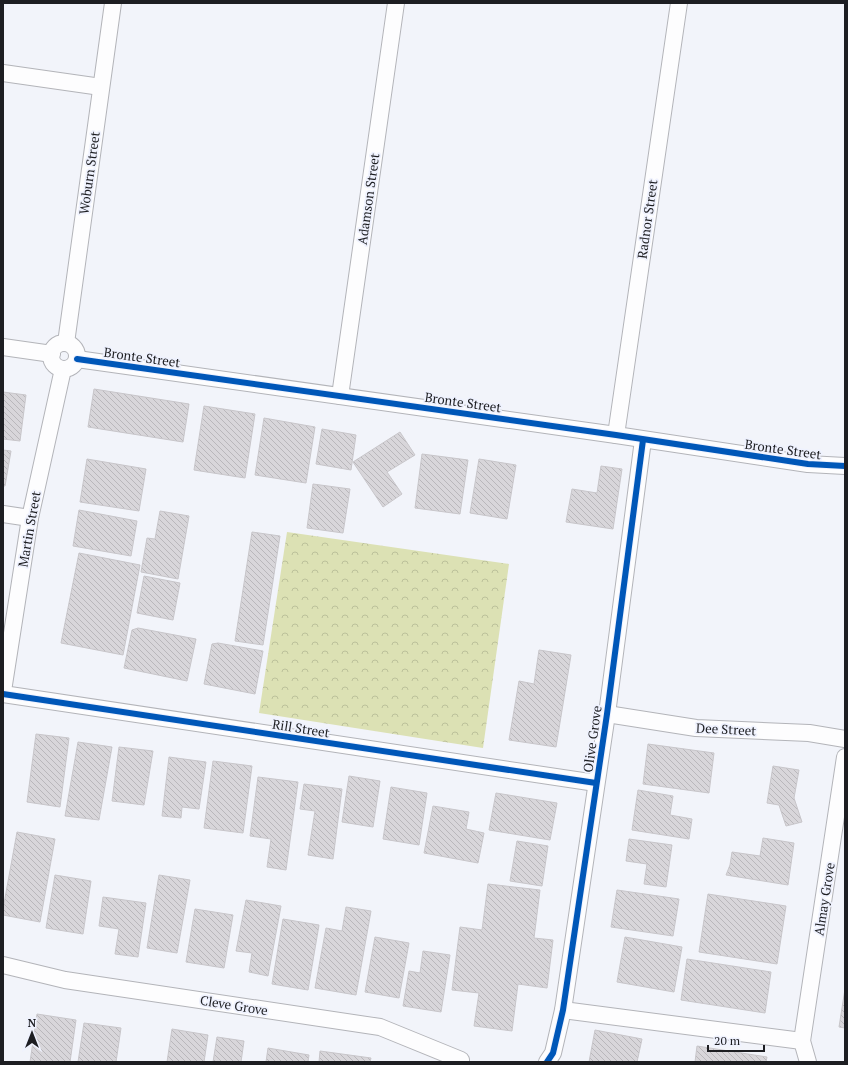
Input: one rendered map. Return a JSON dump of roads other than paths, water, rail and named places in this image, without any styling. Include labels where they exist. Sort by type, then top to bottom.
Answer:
[{"type":"street","name":"Woburn Street","points":[[66,343],[113,3]]},
{"type":"street","name":"Adamson Street","points":[[340,396],[396,3]]},
{"type":"street","name":"Radnor Street","points":[[616,435],[679,3]]},
{"type":"street","points":[[3,73],[101,87]]},
{"type":"street","points":[[62,343],[66,343],[70,344],[76,350],[77,359],[74,365],[63,369],[59,368],[53,362],[52,354],[55,347],[62,343]]},
{"type":"street","points":[[3,347],[52,354]]},
{"type":"street","name":"Bronte Street","points":[[77,359],[616,435],[808,464],[845,466]]},
{"type":"street","name":"Martin Street","points":[[3,693],[30,518],[63,369]]},
{"type":"street","name":"Olive Grove","points":[[547,1062],[553,1053],[563,1010],[607,714],[643,440]]},
{"type":"street","points":[[3,514],[30,518]]},
{"type":"street","name":"Rill Street","points":[[3,693],[596,783]]},
{"type":"street","name":"Dee Street","points":[[607,714],[696,728],[809,733],[845,739]]},
{"type":"street","name":"Almay Grove","points":[[808,1062],[802,1041],[845,757]]},
{"type":"street","name":"Cleve Grove","points":[[3,965],[65,980],[380,1027],[466,1061]]},
{"type":"street","points":[[563,1010],[802,1041]]}]
